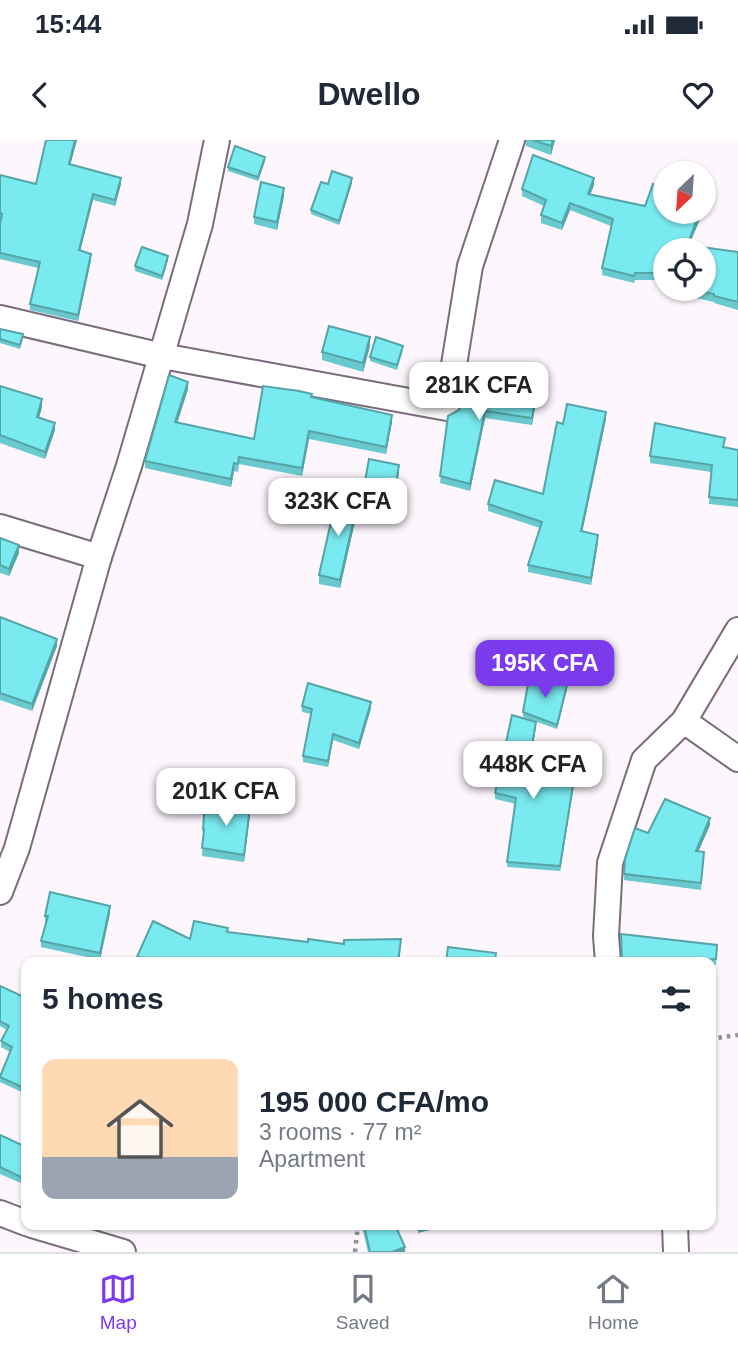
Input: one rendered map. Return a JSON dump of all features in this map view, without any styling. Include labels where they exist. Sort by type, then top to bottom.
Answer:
[{"type":"street","points":[[0,892],[9,844],[162,356],[200,224],[217,140]]},
{"type":"street","points":[[0,318],[162,356],[447,408],[470,266],[512,140]]},
{"type":"street","points":[[0,527],[99,557]]},
{"type":"street","points":[[608,957],[606,936],[610,863],[644,760],[684,721],[738,630]]},
{"type":"street","points":[[684,721],[738,759]]},
{"type":"street","points":[[0,1213],[21,1221]]},
{"type":"street","points":[[49,1230],[123,1252]]},
{"type":"street","points":[[675,1230],[676,1252]]},
{"type":"path","points":[[716,1038],[738,1035]]},
{"type":"path","points":[[355,1252],[357,1230]]},
{"type":"building","points":[[46,140],[75,140],[69,164],[121,178],[115,200],[93,194],[79,250],[91,254],[78,315],[30,304],[40,262],[0,253],[0,175],[36,184]]},
{"type":"building","points":[[533,140],[553,140],[551,146]]},
{"type":"building","points":[[235,146],[265,157],[258,177],[228,167]]},
{"type":"building","points":[[533,155],[594,178],[588,194],[645,206],[653,184],[653,224],[695,224],[690,238],[653,238],[653,273],[635,273],[634,276],[602,268],[613,219],[570,203],[562,223],[541,215],[546,200],[522,189]]},
{"type":"building","points":[[332,171],[352,178],[339,221],[311,210],[321,182],[328,184]]},
{"type":"building","points":[[261,182],[284,188],[277,222],[254,217]]},
{"type":"building","points":[[142,247],[168,256],[162,276],[135,266]]},
{"type":"building","points":[[716,249],[738,252],[738,302],[716,296]]},
{"type":"building","points":[[329,326],[370,337],[363,363],[322,352]]},
{"type":"building","points":[[0,329],[23,334],[20,345],[0,339]]},
{"type":"building","points":[[376,337],[403,346],[397,365],[370,357]]},
{"type":"building","points":[[169,375],[188,382],[175,422],[254,439],[263,386],[299,391],[312,394],[311,397],[392,415],[386,447],[309,431],[302,468],[239,457],[238,464],[234,463],[231,479],[145,461]]},
{"type":"building","points":[[466,377],[537,389],[532,418],[485,411],[470,484],[440,476],[448,416],[459,410]]},
{"type":"building","points":[[0,386],[42,399],[37,417],[55,423],[45,452],[0,435]]},
{"type":"building","points":[[567,404],[606,412],[581,531],[598,535],[591,578],[528,565],[542,522],[488,504],[495,480],[543,494],[557,422],[563,424]]},
{"type":"building","points":[[655,423],[725,438],[723,447],[738,450],[738,500],[709,497],[712,465],[650,456]]},
{"type":"building","points":[[369,459],[399,465],[393,501],[362,497]]},
{"type":"building","points":[[337,495],[358,500],[340,580],[319,575]]},
{"type":"building","points":[[0,538],[19,545],[9,569],[0,565]]},
{"type":"building","points":[[0,617],[57,639],[32,704],[0,693]]},
{"type":"building","points":[[529,678],[567,685],[557,725],[523,712]]},
{"type":"building","points":[[308,683],[371,702],[359,743],[333,734],[328,761],[303,756],[312,709],[302,706]]},
{"type":"building","points":[[512,715],[536,722],[528,767],[574,779],[560,866],[507,862],[516,798],[495,793]]},
{"type":"building","points":[[665,799],[710,818],[696,851],[704,852],[701,883],[624,874],[625,859],[635,828],[648,833]]},
{"type":"building","points":[[205,803],[250,807],[244,855],[202,848]]},
{"type":"building","points":[[50,892],[110,906],[100,953],[41,941],[48,916],[45,916]]},
{"type":"building","points":[[153,921],[190,939],[194,921],[228,928],[227,932],[308,942],[308,939],[344,944],[344,940],[401,939],[399,957],[137,957]]},
{"type":"building","points":[[621,934],[717,945],[716,959],[622,957]]},
{"type":"building","points":[[448,947],[496,953],[496,957],[447,957]]},
{"type":"building","points":[[0,986],[21,996],[21,1087],[0,1077],[12,1047],[1,1041],[9,1026],[0,1021]]},
{"type":"building","points":[[0,1135],[21,1145],[21,1177],[0,1167]]},
{"type":"building","points":[[365,1230],[397,1230],[405,1247],[392,1252],[370,1252]]}]
